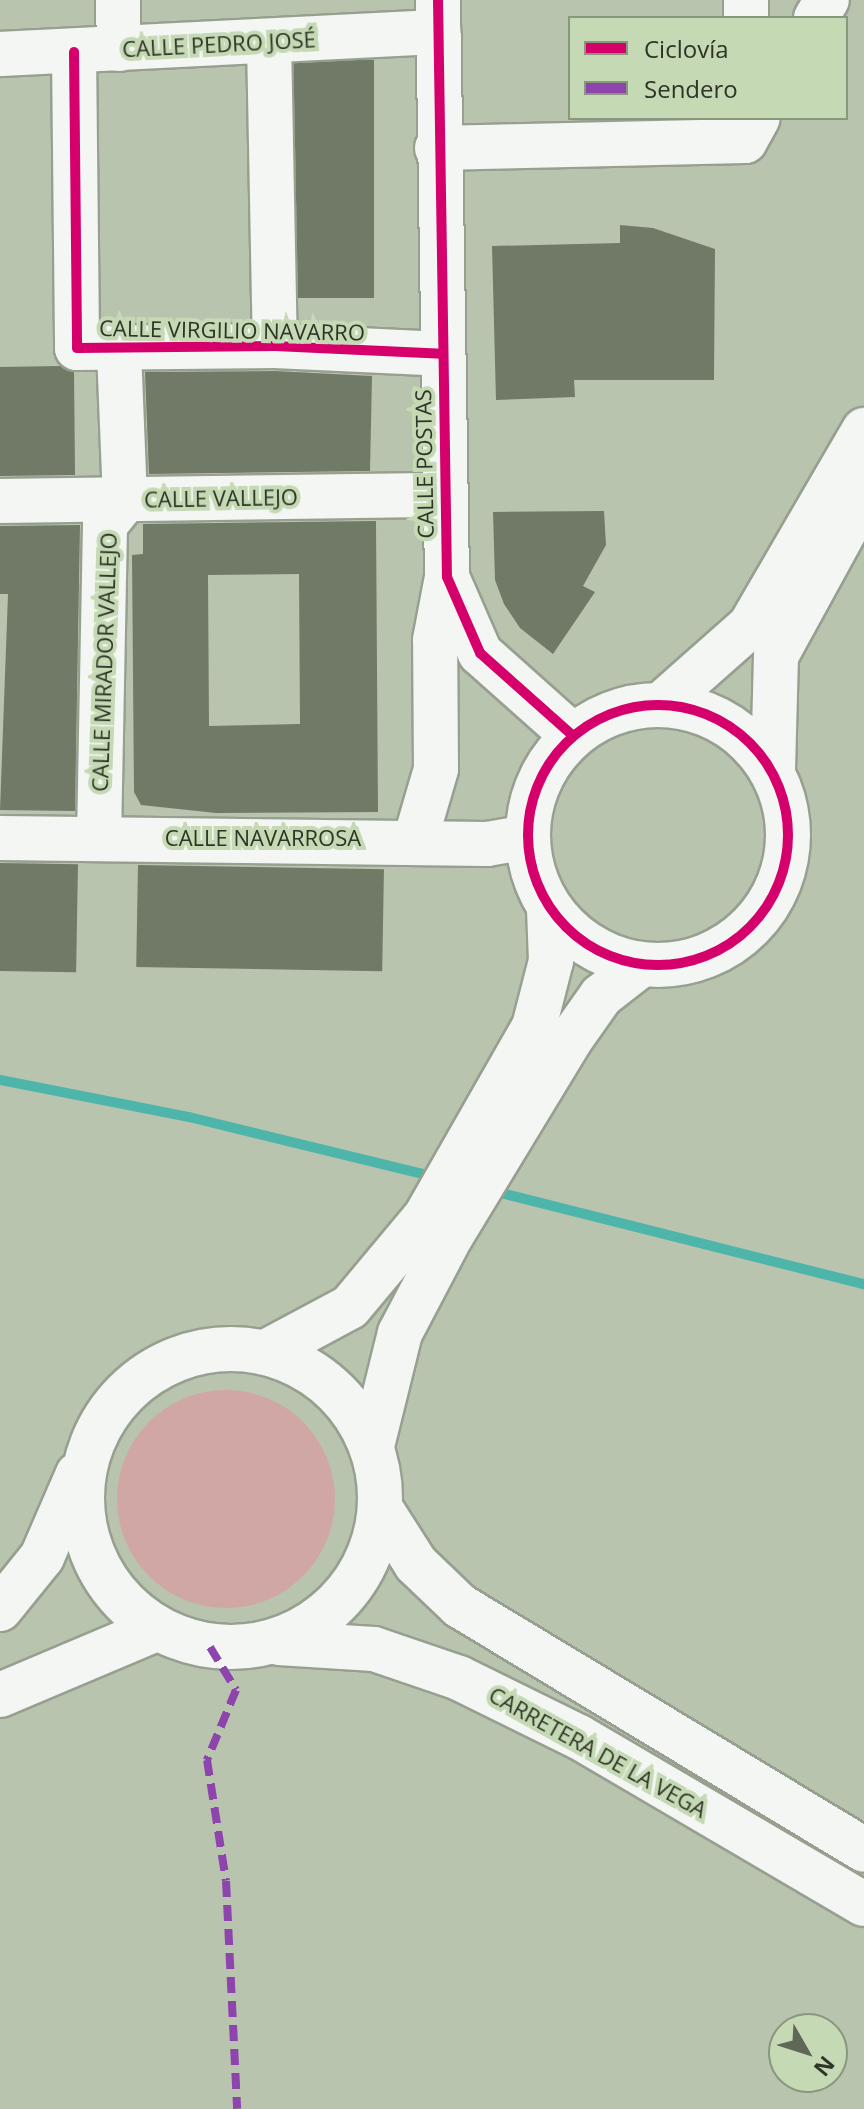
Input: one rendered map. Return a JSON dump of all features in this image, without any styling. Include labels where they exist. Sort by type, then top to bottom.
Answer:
[{"type":"street","points":[[118,0],[119,49]]},
{"type":"street","name":"CALLE PEDRO JOSÉ","points":[[0,54],[269,41],[438,16]]},
{"type":"street","name":"CALLE POSTAS","points":[[438,16],[442,495],[447,577],[480,653],[572,735]]},
{"type":"street","points":[[269,41],[275,346]]},
{"type":"street","name":"CALLE VIRGILIO NAVARRO","points":[[74,52],[77,348],[275,346],[442,354]]},
{"type":"street","points":[[437,148],[749,126]]},
{"type":"street","points":[[119,348],[125,500]]},
{"type":"street","points":[[664,702],[750,626],[864,430]]},
{"type":"street","name":"CALLE VALLEJO","points":[[0,501],[442,495]]},
{"type":"street","points":[[773,770],[776,656],[864,495]]},
{"type":"street","name":"CALLE MIRADOR VALLEJO","points":[[99,838],[105,525],[125,500]]},
{"type":"street","points":[[415,841],[436,769],[435,640],[447,577]]},
{"type":"street","points":[[266,1352],[350,1307],[426,1216],[534,1027],[551,961],[549,909],[526,837],[534,790],[572,735],[610,712],[664,702],[705,713],[740,733],[773,770],[787,807],[787,859],[776,892],[743,934],[714,955],[637,968],[601,996],[570,1040],[451,1236],[400,1333],[372,1446],[381,1509],[370,1554],[346,1595],[311,1625],[268,1643]]},
{"type":"street","name":"CALLE NAVARROSA","points":[[0,838],[487,844],[526,837]]},
{"type":"street","points":[[549,909],[592,948],[637,968]]},
{"type":"street","points":[[0,1609],[42,1557],[107,1413],[138,1380],[177,1358],[221,1348],[266,1352],[304,1366],[336,1391],[372,1446]]},
{"type":"street","points":[[0,1695],[156,1629],[116,1596],[91,1553],[81,1504],[87,1454]]},
{"type":"street","points":[[381,1509],[416,1564],[460,1606],[864,1850]]},
{"type":"street","name":"CARRETERA DE LA VEGA","points":[[156,1629],[210,1647],[339,1642],[459,1678],[579,1737],[864,1904]]},
{"type":"shaded area","points":[[226,1390],[268,1398],[287,1408],[303,1422],[317,1438],[327,1457],[335,1499],[327,1541],[317,1560],[303,1576],[287,1590],[268,1600],[226,1608],[184,1600],[165,1590],[149,1576],[135,1560],[125,1541],[117,1499],[125,1457],[135,1438],[149,1422],[165,1408],[184,1398]]},
{"type":"building","points":[[294,60],[374,60],[374,298],[294,298]]},
{"type":"building","points":[[620,225],[653,228],[715,249],[714,380],[574,380],[575,397],[496,400],[492,246],[620,243]]},
{"type":"building","points":[[61,366],[74,372],[75,475],[0,476],[0,367]]},
{"type":"building","points":[[275,371],[372,376],[370,471],[149,474],[145,372]]},
{"type":"building","points":[[604,511],[606,545],[583,586],[595,592],[553,654],[520,628],[504,604],[495,580],[493,512]]},
{"type":"building","points":[[376,521],[378,812],[216,813],[141,805],[134,792],[132,555],[143,554],[143,524]],"holes":[[[299,574],[300,724],[209,726],[208,575]]]},
{"type":"building","points":[[80,525],[75,811],[0,810],[8,594],[0,594],[0,526]]},
{"type":"building","points":[[0,863],[78,864],[76,972],[0,971]]},
{"type":"building","points":[[138,865],[384,869],[382,971],[136,967]]},
{"type":"waterway","points":[[0,1080],[189,1117],[435,1177]]},
{"type":"waterway","points":[[489,1190],[864,1284]]},
{"type":"marked path","points":[[210,1647],[236,1690],[207,1760],[226,1881],[237,2109]]},
{"type":"cycle path","points":[[438,0],[447,577],[480,653],[572,735]]},
{"type":"cycle path","points":[[74,52],[77,348],[275,346],[442,354]]},
{"type":"cycle path","points":[[645,705],[671,705],[696,710],[719,720],[741,734],[759,752],[783,797],[788,835],[783,873],[773,896],[759,918],[741,936],[696,960],[671,965],[645,965],[620,960],[597,950],[575,936],[557,918],[533,873],[528,848],[528,822],[533,797],[543,774],[557,752],[575,734],[620,710],[645,705]]}]
